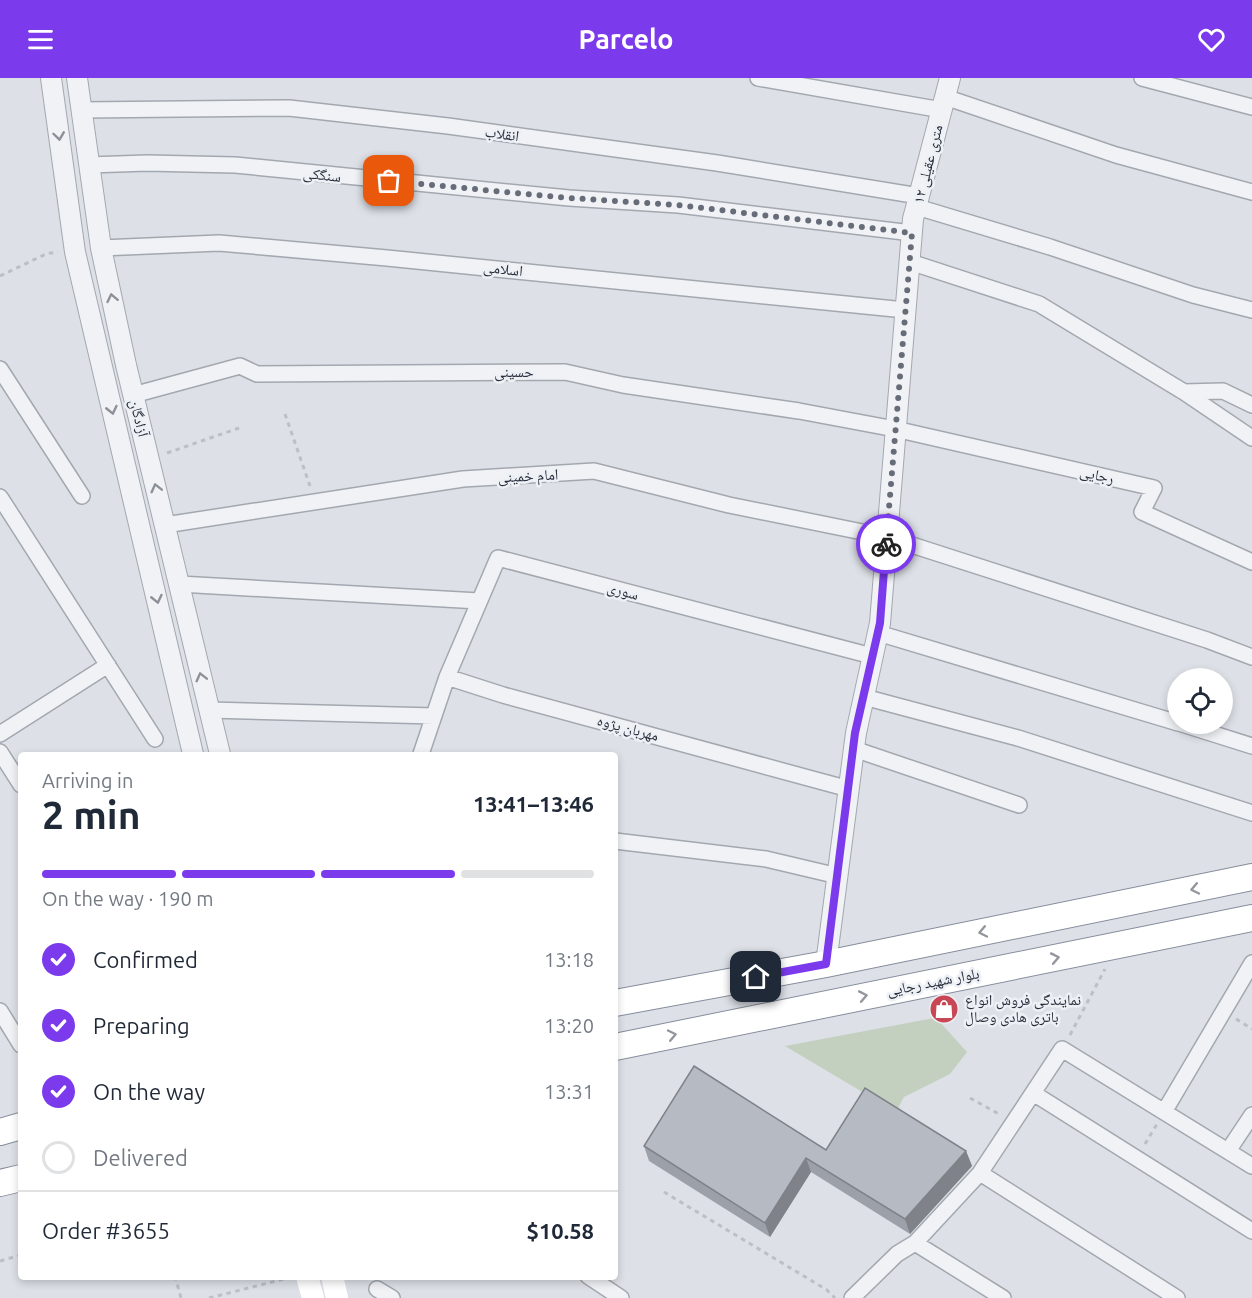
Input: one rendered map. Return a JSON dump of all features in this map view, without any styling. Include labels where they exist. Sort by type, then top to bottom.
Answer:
[{"type":"highway","points":[[618,1002],[826,964],[1252,877]]},
{"type":"highway","name":"بلوار شهید رجایی","points":[[618,1046],[1252,918]]},
{"type":"highway","points":[[0,1132],[18,1127]]},
{"type":"highway","points":[[0,1183],[18,1179]]},
{"type":"main road","points":[[309,1280],[313,1298]]},
{"type":"main road","points":[[333,1280],[337,1298]]},
{"type":"street","name":"آزادگان","points":[[51,78],[75,252],[193,752]]},
{"type":"street","name":"آزادگان","points":[[77,78],[101,248],[126,365],[220,752]]},
{"type":"street","points":[[758,78],[946,95],[1116,155],[1252,192]]},
{"type":"street","points":[[1142,78],[1252,107]]},
{"type":"street","name":"۱۲ متری عقیلی","points":[[826,964],[854,749],[878,633],[912,233],[946,95]]},
{"type":"street","name":"انقلاب","points":[[82,110],[289,108],[448,126],[717,163],[918,202],[1193,295],[1252,310]]},
{"type":"street","name":"سنگکی","points":[[89,165],[235,165],[569,198],[678,205],[912,233]]},
{"type":"street","name":"اسلامی","points":[[101,248],[219,243],[905,310]]},
{"type":"street","points":[[910,262],[1040,304],[1184,392],[1252,438]]},
{"type":"street","points":[[102,370],[126,365]]},
{"type":"street","name":"حسینی","points":[[134,395],[240,366],[257,374],[565,372],[623,385],[799,411],[895,429]]},
{"type":"street","points":[[0,369],[82,496]]},
{"type":"street","points":[[1184,392],[1223,391],[1252,405]]},
{"type":"street","name":"رجایی","points":[[895,429],[1154,488],[1142,512],[1252,562]]},
{"type":"street","name":"امام خمینی","points":[[165,525],[463,479],[594,471],[729,505],[886,537],[1208,640],[1252,657]]},
{"type":"street","points":[[0,497],[155,739]]},
{"type":"street","name":"سوری","points":[[447,677],[498,558],[872,657]]},
{"type":"street","points":[[179,584],[479,601]]},
{"type":"street","points":[[878,633],[1167,720]]},
{"type":"street","points":[[0,734],[108,665]]},
{"type":"street","points":[[422,752],[447,677]]},
{"type":"street","name":"مهربان پژوه","points":[[447,677],[503,695],[849,789]]},
{"type":"street","points":[[864,697],[1018,738],[1252,813]]},
{"type":"street","points":[[209,710],[434,716]]},
{"type":"street","points":[[1213,734],[1252,746]]},
{"type":"street","points":[[854,749],[1019,805]]},
{"type":"street","points":[[0,752],[18,780]]},
{"type":"street","points":[[618,841],[766,859],[837,876]]},
{"type":"street","points":[[1164,1112],[1252,963]]},
{"type":"street","points":[[0,1011],[18,1040]]},
{"type":"street","points":[[852,1298],[897,1254],[915,1243],[980,1173],[1062,1049],[1252,1166]]},
{"type":"street","points":[[1033,1093],[1252,1231]]},
{"type":"street","points":[[1228,1151],[1252,1115]]},
{"type":"street","points":[[980,1173],[1177,1298]]},
{"type":"street","points":[[915,1243],[1003,1298]]},
{"type":"street","points":[[594,1280],[621,1298]]},
{"type":"street","points":[[377,1289],[392,1298]]},
{"type":"path","points":[[0,276],[48,253],[75,252]]},
{"type":"path","points":[[285,414],[316,502]]},
{"type":"path","points":[[149,459],[238,428]]},
{"type":"path","points":[[1062,1049],[1118,945]]},
{"type":"path","points":[[970,1098],[1014,1123]]},
{"type":"path","points":[[1137,1158],[1164,1112]]},
{"type":"path","points":[[664,1192],[827,1290],[835,1298]]},
{"type":"path","points":[[0,1261],[18,1256]]},
{"type":"path","points":[[176,1280],[181,1298]]},
{"type":"path","points":[[209,1298],[279,1280]]},
{"type":"green space","points":[[934,1018],[967,1052],[950,1074],[904,1097],[896,1112],[785,1046]]},
{"type":"building","points":[[694,1066],[826,1150],[865,1088],[966,1151],[905,1219],[806,1158],[765,1223],[644,1146]]},
{"type":"way so far","points":[[389,181],[569,198],[678,205],[912,233],[886,544]]},
{"type":"place","name":"نمایندگی فروش انواع باتری هادی وصال","points":[[944,1009]]},
{"type":"route","points":[[756,977],[826,964],[855,733],[880,623],[886,544]]}]
